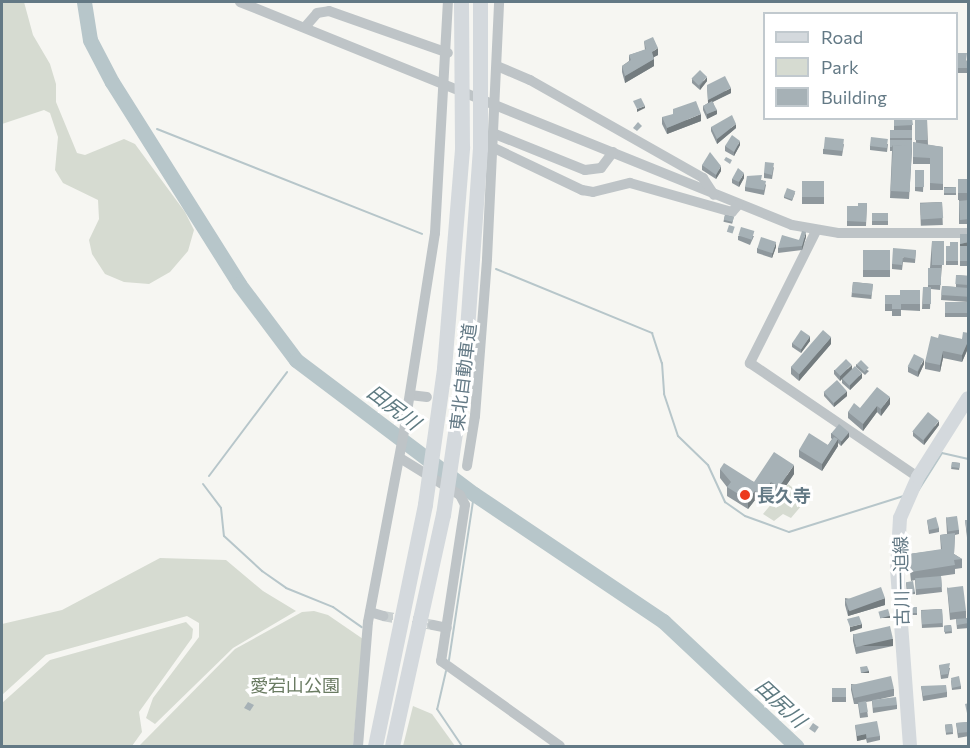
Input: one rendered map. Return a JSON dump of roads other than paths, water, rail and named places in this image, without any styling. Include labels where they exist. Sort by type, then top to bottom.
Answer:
[{"type":"highway","name":"東北自動車道","points":[[375,747],[425,504],[435,438],[458,223],[461,2]]},
{"type":"highway","name":"東北自動車道","points":[[392,747],[443,515],[454,446],[477,224],[480,2]]},
{"type":"main road","name":"古川一迫線","points":[[910,747],[897,570],[900,518],[914,488],[969,398]]},
{"type":"street","points":[[240,2],[432,77],[738,205],[816,231],[969,233]]},
{"type":"street","points":[[358,747],[370,612],[400,455],[435,233],[448,53],[448,2]]},
{"type":"street","points":[[467,466],[495,134],[499,2]]},
{"type":"street","points":[[305,27],[317,13],[329,11],[448,53]]},
{"type":"street","points":[[497,66],[530,80],[703,178],[714,195]]},
{"type":"street","points":[[495,134],[585,170],[601,168],[614,152]]},
{"type":"street","points":[[494,148],[582,190],[593,192],[630,183],[732,212],[738,205]]},
{"type":"street","points":[[816,231],[750,363],[914,488]]},
{"type":"street","points":[[410,395],[427,397]]},
{"type":"street","points":[[400,455],[464,500],[441,661],[560,747]]},
{"type":"street","points":[[370,612],[383,616]]},
{"type":"street","points":[[433,625],[447,628]]},
{"type":"waterway","name":"田尻川","points":[[84,2],[90,40],[112,82],[239,284],[296,360],[474,494],[663,621],[796,746]]},
{"type":"waterway","points":[[157,129],[422,234]]},
{"type":"waterway","name":"田尻川","points":[[146,135],[151,132]]},
{"type":"waterway","points":[[496,269],[652,333],[662,363],[664,394],[678,436],[708,465],[725,502],[745,516],[789,532],[904,496]]},
{"type":"waterway","points":[[209,476],[287,372]]},
{"type":"waterway","points":[[918,491],[942,453],[968,459]]},
{"type":"waterway","points":[[203,484],[221,508],[224,536],[262,571],[286,588],[333,607],[362,627]]},
{"type":"waterway","points":[[449,660],[474,494]]},
{"type":"waterway","points":[[446,671],[437,709],[462,746]]},
{"type":"tunnel","points":[[383,616],[433,625]]},
{"type":"place","name":"長久寺","points":[[745,495]]},
{"type":"park label","name":"愛宕山公園","points":[[295,685]]}]
